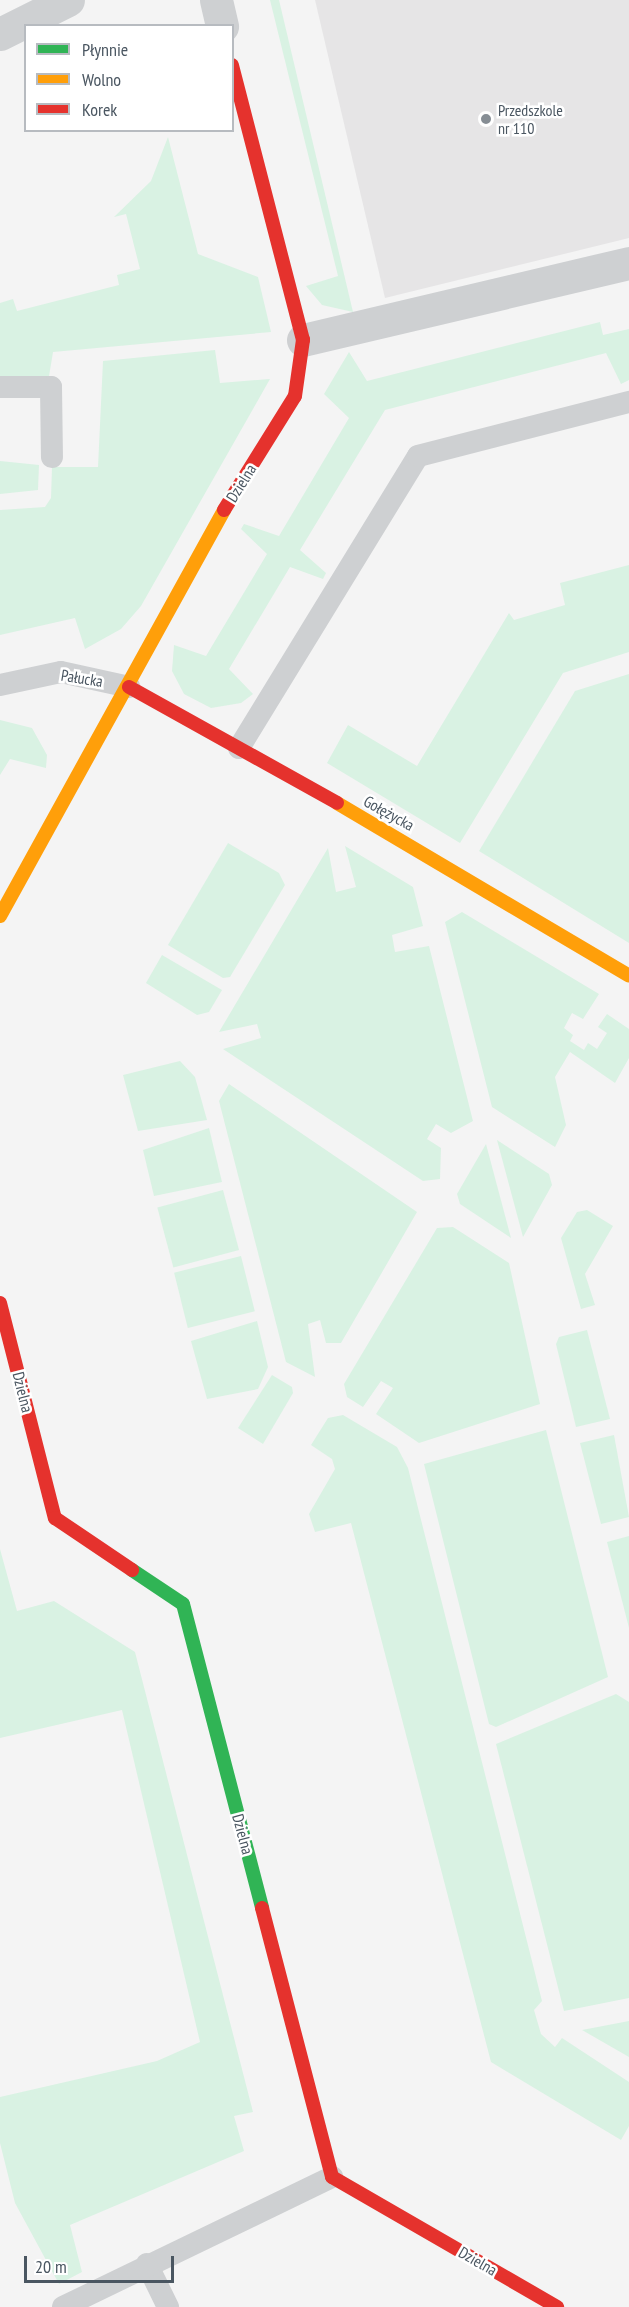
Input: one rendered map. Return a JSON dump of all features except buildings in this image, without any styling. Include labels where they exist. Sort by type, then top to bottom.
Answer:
[{"type":"street","points":[[0,34],[68,0]]},
{"type":"street","points":[[216,0],[222,24]]},
{"type":"street","points":[[234,74],[303,340],[629,264]]},
{"type":"street","name":"Dzielna","points":[[0,916],[129,687],[221,515],[295,396],[303,340]]},
{"type":"street","name":"Gołężycka","points":[[129,687],[629,976]]},
{"type":"street","name":"Dzielna","points":[[0,1303],[55,1518],[183,1604],[332,2177],[557,2307]]},
{"type":"lane","points":[[0,387],[51,387],[52,457]]},
{"type":"lane","points":[[238,748],[418,456],[629,402]]},
{"type":"lane","name":"Pałucka","points":[[0,685],[61,672],[129,687]]},
{"type":"lane","points":[[63,2307],[147,2264],[332,2177]]},
{"type":"lane","points":[[147,2264],[168,2307]]},
{"type":"shaded area","name":"Przedszkole nr 110","points":[[315,0],[629,0],[629,238],[385,298]]},
{"type":"green space","points":[[270,0],[279,0],[353,312],[322,305],[306,286],[338,276]]},
{"type":"green space","points":[[168,137],[198,254],[258,277],[271,332],[53,352],[49,376],[0,376],[0,303],[13,299],[17,311],[119,285],[117,275],[140,269],[126,214],[114,217],[151,181]]},
{"type":"green space","points":[[600,322],[603,335],[629,329],[629,380],[621,384],[606,353],[385,410],[300,550],[326,573],[323,579],[290,567],[229,669],[253,694],[241,703],[211,708],[184,694],[172,671],[174,645],[206,656],[267,554],[241,529],[244,524],[279,536],[349,418],[324,394],[349,352],[367,381]]},
{"type":"green space","points":[[215,350],[220,383],[270,379],[141,606],[121,629],[85,649],[75,618],[0,635],[0,510],[45,507],[51,498],[52,467],[98,467],[103,361]]},
{"type":"green space","points":[[0,461],[39,465],[38,490],[0,494]]},
{"type":"green space","points":[[629,565],[629,652],[563,673],[460,843],[327,763],[348,725],[417,766],[509,613],[514,620],[565,605],[560,583]]},
{"type":"green space","points":[[629,674],[629,943],[479,851],[575,691]]},
{"type":"green space","points":[[0,720],[32,728],[47,755],[46,768],[10,759],[0,775]]},
{"type":"green space","points":[[228,843],[279,873],[285,885],[230,977],[223,978],[168,945]]},
{"type":"green space","points":[[345,846],[413,887],[423,926],[392,935],[395,952],[429,946],[473,1121],[451,1133],[436,1124],[427,1139],[441,1148],[440,1179],[423,1181],[223,1049],[261,1038],[257,1024],[219,1032],[328,848],[336,892],[356,887]]},
{"type":"green space","points":[[462,912],[599,994],[583,1019],[572,1013],[564,1028],[573,1035],[570,1041],[584,1050],[588,1043],[597,1049],[607,1033],[598,1027],[607,1014],[629,1029],[629,1058],[615,1083],[570,1052],[555,1077],[566,1125],[555,1147],[492,1107],[445,922]]},
{"type":"green space","points":[[162,955],[222,990],[209,1012],[197,1015],[146,983]]},
{"type":"green space","points":[[180,1061],[195,1077],[207,1120],[138,1131],[123,1075]]},
{"type":"green space","points":[[229,1084],[417,1212],[341,1343],[326,1343],[320,1320],[308,1324],[315,1377],[286,1362],[219,1101]]},
{"type":"green space","points":[[209,1128],[222,1182],[154,1196],[143,1150]]},
{"type":"green space","points":[[497,1140],[549,1174],[552,1185],[523,1237]]},
{"type":"green space","points":[[486,1144],[511,1238],[460,1204],[457,1194]]},
{"type":"green space","points":[[223,1190],[239,1250],[173,1267],[157,1208]]},
{"type":"green space","points":[[587,1210],[613,1226],[585,1274],[595,1305],[581,1309],[561,1238],[577,1212]]},
{"type":"green space","points":[[453,1227],[509,1263],[540,1404],[419,1443],[376,1414],[393,1388],[381,1381],[363,1407],[347,1397],[344,1384],[437,1228]]},
{"type":"green space","points":[[241,1256],[255,1311],[188,1328],[174,1273]]},
{"type":"green space","points":[[257,1321],[268,1367],[258,1389],[207,1399],[191,1341]]},
{"type":"green space","points":[[587,1330],[610,1419],[576,1427],[556,1344],[559,1337]]},
{"type":"green space","points":[[272,1375],[292,1387],[293,1393],[263,1444],[238,1428]]},
{"type":"green space","points":[[343,1415],[397,1447],[408,1468],[542,2001],[534,2010],[541,2034],[555,2047],[562,2038],[629,2082],[629,2126],[621,2140],[491,2062],[351,1523],[315,1532],[309,1514],[335,1469],[332,1459],[311,1445],[328,1418]]},
{"type":"green space","points":[[546,1430],[608,1677],[496,1727],[489,1724],[424,1464]]},
{"type":"green space","points":[[614,1435],[629,1517],[601,1524],[580,1443]]},
{"type":"green space","points":[[629,1536],[629,1628],[607,1542]]},
{"type":"green space","points":[[0,1549],[17,1611],[54,1601],[135,1652],[253,2112],[234,2116],[244,2151],[70,2225],[82,2272],[59,2284],[15,2203],[0,2143],[0,2097],[157,2061],[200,2042],[122,1710],[0,1738]]},
{"type":"green space","points":[[616,1694],[629,1702],[629,1998],[564,2011],[496,1744]]},
{"type":"green space","points":[[629,2021],[629,2057],[582,2030]]},
{"type":"traffic: fast","points":[[132,1570],[183,1604],[262,1908]]},
{"type":"traffic: slow","points":[[0,916],[224,510]]},
{"type":"traffic: slow","points":[[337,803],[629,976]]},
{"type":"traffic: jam","points":[[224,510],[295,396],[303,340],[234,73]]},
{"type":"traffic: jam","points":[[129,687],[337,803]]},
{"type":"traffic: jam","points":[[0,1303],[55,1518],[132,1570]]},
{"type":"traffic: jam","points":[[262,1908],[332,2177],[557,2307]]},
{"type":"place","name":"Przedszkole nr 110","points":[[486,119]]}]
